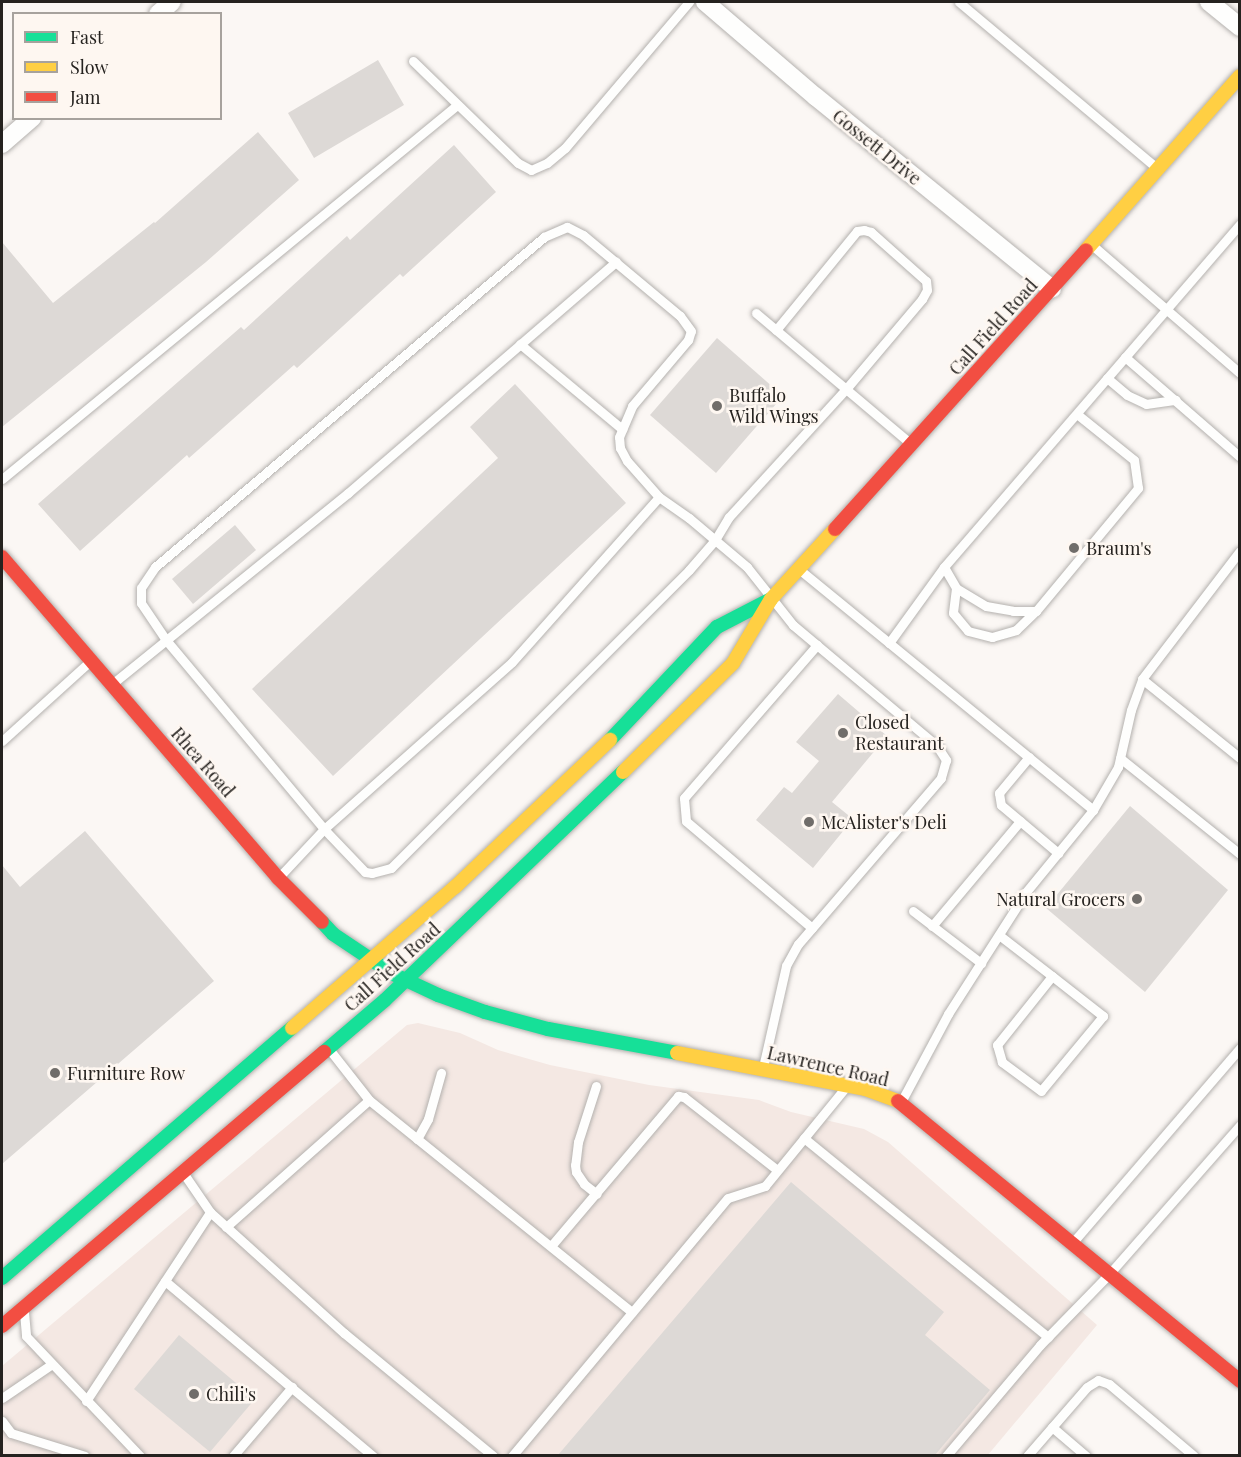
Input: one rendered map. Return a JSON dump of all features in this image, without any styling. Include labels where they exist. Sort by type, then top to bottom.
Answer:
[{"type":"main road","name":"Call Field Road","points":[[10,1291],[183,1172],[328,1048],[399,977],[581,814],[733,663],[771,599],[1052,289],[1239,76]]},
{"type":"main road","name":"Rhea Road","points":[[2,556],[10,572],[91,660],[278,878],[333,934],[399,977]]},
{"type":"main road","name":"Call Field Road","points":[[2,1326],[10,1291],[163,1139],[455,887],[592,759],[717,627],[771,599]]},
{"type":"main road","name":"Lawrence Road","points":[[399,977],[485,1012],[548,1029],[847,1086],[901,1102],[1239,1381]]},
{"type":"main road","points":[[163,1139],[183,1172]]},
{"type":"street","points":[[160,12],[172,2]]},
{"type":"street","name":"Gossett Drive","points":[[705,2],[825,104],[1052,289]]},
{"type":"street","points":[[1209,2],[1239,27]]},
{"type":"street","points":[[2,144],[30,120]]},
{"type":"lane","points":[[413,61],[518,163],[531,170],[547,163],[565,148],[689,2]]},
{"type":"lane","points":[[959,2],[1158,169]]},
{"type":"lane","points":[[2,479],[457,105]]},
{"type":"lane","points":[[889,642],[944,567],[1239,224]]},
{"type":"lane","points":[[763,1070],[786,966],[798,944],[941,778],[946,760],[937,746],[793,625],[747,567],[715,540],[659,497],[627,461],[620,448],[621,429],[632,406],[688,340],[691,331],[680,316],[574,228],[567,226],[544,237],[156,567],[141,588],[141,603],[166,640],[324,829],[365,872],[372,873],[391,868],[689,570],[715,540],[729,517],[846,389],[927,290],[926,281],[872,232],[857,231],[776,330]]},
{"type":"lane","points":[[1092,244],[1239,373]]},
{"type":"lane","points":[[112,684],[348,493],[616,262]]},
{"type":"lane","points":[[756,313],[911,444]]},
{"type":"lane","points":[[520,344],[621,429]]},
{"type":"lane","points":[[1125,357],[1239,457]]},
{"type":"lane","points":[[1107,378],[1127,395],[1146,404],[1176,400]]},
{"type":"lane","points":[[956,588],[953,613],[968,631],[992,637],[1016,630],[1036,611],[1138,488],[1134,460],[1077,414]]},
{"type":"lane","points":[[278,878],[324,829],[512,662],[659,497]]},
{"type":"lane","points":[[901,1102],[948,1014],[1026,892],[1093,810],[1118,767],[1131,710],[1142,679],[1239,551]]},
{"type":"lane","points":[[944,567],[956,588],[986,606],[1013,611],[1036,611]]},
{"type":"lane","points":[[798,569],[1093,810]]},
{"type":"lane","points":[[812,928],[686,821],[684,798],[817,645]]},
{"type":"lane","points":[[2,741],[91,660]]},
{"type":"lane","points":[[1142,679],[1239,758]]},
{"type":"lane","points":[[1029,757],[999,793],[1001,805],[1058,853]]},
{"type":"lane","points":[[1120,758],[1239,854]]},
{"type":"lane","points":[[932,926],[1020,821]]},
{"type":"lane","points":[[914,911],[981,963]]},
{"type":"lane","points":[[999,935],[1052,976],[1103,1016],[1041,1090],[1002,1062],[997,1045],[1052,976]]},
{"type":"lane","points":[[328,1048],[369,1100],[632,1312]]},
{"type":"lane","points":[[1073,1243],[1239,1048]]},
{"type":"lane","points":[[417,1138],[428,1119],[441,1073]]},
{"type":"lane","points":[[596,1086],[578,1142],[575,1165],[576,1172],[584,1184],[597,1194]]},
{"type":"lane","points":[[512,1455],[728,1198],[765,1186],[847,1086]]},
{"type":"lane","points":[[551,1246],[678,1096],[684,1097],[777,1170]]},
{"type":"lane","points":[[226,1227],[369,1100]]},
{"type":"lane","points":[[946,1455],[1048,1337],[1110,1274],[1239,1125]]},
{"type":"lane","points":[[804,1138],[1048,1337]]},
{"type":"lane","points":[[183,1172],[210,1212],[226,1227],[344,1333],[493,1455]]},
{"type":"lane","points":[[86,1401],[210,1212]]},
{"type":"lane","points":[[165,1281],[373,1455]]},
{"type":"lane","points":[[10,1291],[26,1335],[86,1401],[140,1455]]},
{"type":"lane","points":[[2,1398],[52,1365]]},
{"type":"lane","points":[[1027,1455],[1087,1386],[1098,1380],[1109,1384],[1194,1455]]},
{"type":"lane","points":[[233,1455],[292,1387]]},
{"type":"lane","points":[[2,1421],[11,1433],[85,1455]]},
{"type":"lane","points":[[1052,1427],[1086,1455]]},
{"type":"shaded area","points":[[418,1023],[460,1033],[498,1050],[550,1065],[649,1085],[759,1100],[791,1112],[864,1129],[888,1142],[1097,1325],[987,1456],[2,1455],[2,1366],[407,1025]]},
{"type":"building","points":[[378,60],[404,105],[314,158],[288,113]]},
{"type":"building","points":[[258,132],[299,180],[206,262],[2,427],[2,242],[53,303],[155,223]]},
{"type":"building","points":[[454,145],[496,192],[403,277],[400,274],[297,368],[294,365],[189,458],[187,455],[80,551],[38,504],[241,327],[244,330],[347,236],[350,240]]},
{"type":"building","name":"Buffalo Wild Wings","points":[[717,338],[783,396],[716,473],[650,415]]},
{"type":"building","points":[[515,384],[626,503],[333,776],[252,689],[498,458],[470,427]]},
{"type":"building","points":[[235,525],[256,550],[193,604],[172,579]]},
{"type":"building","points":[[838,694],[887,736],[832,802],[853,819],[813,868],[756,820],[784,787],[792,793],[819,761],[796,742]]},
{"type":"building","name":"Natural Grocers","points":[[1130,806],[1228,890],[1145,992],[1046,908]]},
{"type":"building","name":"Furniture Row","points":[[85,831],[214,981],[2,1164],[2,865],[20,887]]},
{"type":"building","points":[[791,1182],[944,1312],[925,1335],[990,1390],[935,1455],[558,1455]]},
{"type":"building","name":"Chili's","points":[[179,1335],[255,1399],[210,1452],[134,1389]]},
{"type":"traffic: fast","points":[[610,740],[717,627],[771,599]]},
{"type":"traffic: fast","points":[[324,1052],[385,1000],[623,772]]},
{"type":"traffic: fast","points":[[322,922],[333,934],[393,974],[438,995],[485,1012],[548,1029],[677,1053]]},
{"type":"traffic: fast","points":[[2,1278],[292,1028]]},
{"type":"traffic: slow","points":[[1086,250],[1240,76]]},
{"type":"traffic: slow","points":[[623,772],[733,663],[771,599],[835,529]]},
{"type":"traffic: slow","points":[[292,1028],[455,887],[610,740]]},
{"type":"traffic: slow","points":[[677,1053],[865,1089],[898,1101]]},
{"type":"traffic: jam","points":[[835,529],[1086,250]]},
{"type":"traffic: jam","points":[[2,557],[278,878],[322,922]]},
{"type":"traffic: jam","points":[[2,1326],[324,1052]]},
{"type":"traffic: jam","points":[[898,1101],[1240,1381]]},
{"type":"place","name":"Buffalo Wild Wings","points":[[717,406]]},
{"type":"place","name":"Braum's","points":[[1074,548]]},
{"type":"place","name":"Closed Restaurant","points":[[843,733]]},
{"type":"place","name":"McAlister's Deli","points":[[809,822]]},
{"type":"place","name":"Natural Grocers","points":[[1137,899]]},
{"type":"place","name":"Furniture Row","points":[[55,1073]]},
{"type":"place","name":"Chili's","points":[[194,1394]]}]
